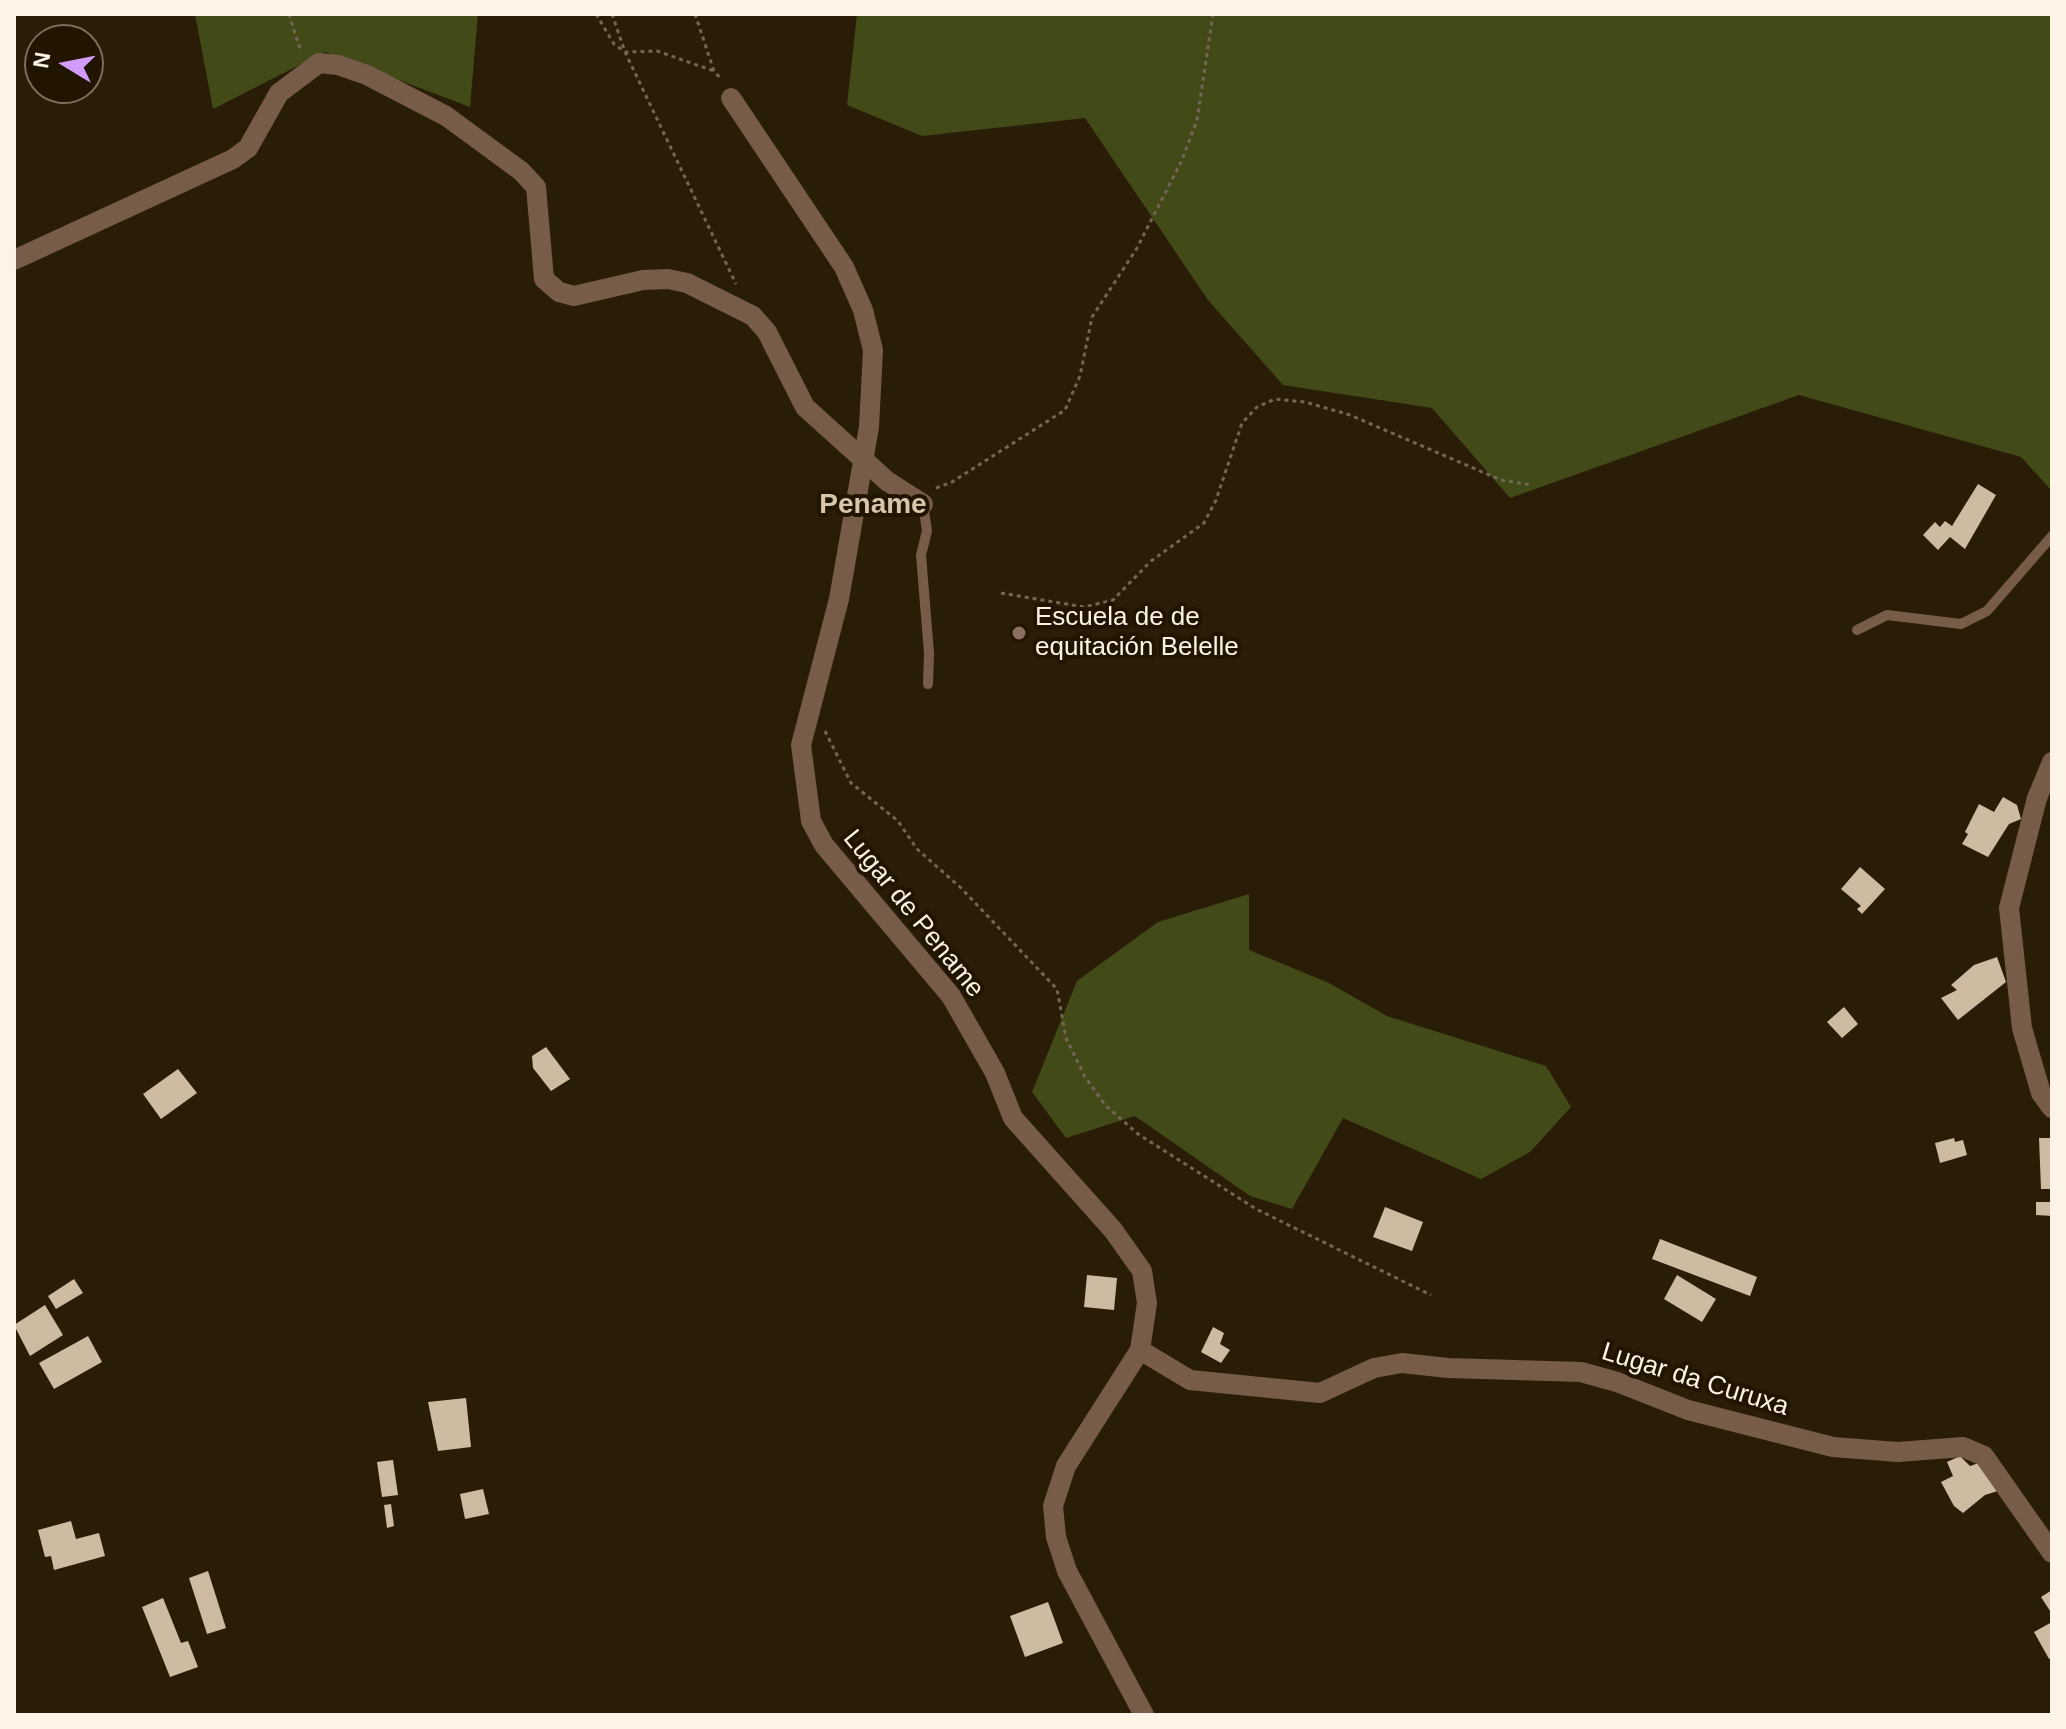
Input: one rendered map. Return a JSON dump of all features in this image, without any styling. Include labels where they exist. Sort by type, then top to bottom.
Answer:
[{"type":"street","points":[[14,260],[233,159],[248,148],[279,93],[319,63],[338,65],[367,75],[446,116],[521,171],[536,187],[544,279],[559,292],[574,296],[643,280],[668,279],[687,283],[753,316],[767,332],[805,407],[864,460],[917,501]]},
{"type":"street","name":"Lugar de Pename","points":[[731,98],[844,267],[863,310],[874,364],[864,460],[839,599],[801,745],[811,821],[824,845],[951,996],[995,1073],[1013,1118],[1113,1230],[1142,1271],[1147,1303],[1140,1350]]},
{"type":"street","points":[[2052,762],[2037,798],[2009,908],[2022,1028],[2041,1093],[2052,1108]]},
{"type":"street","points":[[1140,1350],[1066,1466],[1053,1506],[1056,1537],[1067,1571],[1144,1715]]},
{"type":"street","name":"Lugar da Curuxa","points":[[1140,1350],[1190,1380],[1320,1393],[1374,1368],[1402,1363],[1581,1372],[1617,1382],[1688,1410],[1833,1447],[1898,1452],[1963,1447],[1984,1456],[2052,1553]]},
{"type":"lane","points":[[917,501],[927,531],[921,555],[928,622],[928,684]]},
{"type":"lane","points":[[1857,630],[1887,615],[1949,626],[1961,624],[1987,611],[2052,536]]},
{"type":"path","points":[[289,14],[296,28],[299,46],[319,63]]},
{"type":"path","points":[[596,14],[614,44],[625,52],[657,51],[714,71]]},
{"type":"path","points":[[612,14],[625,52],[753,316]]},
{"type":"path","points":[[695,14],[714,71],[731,98]]},
{"type":"path","points":[[917,501],[1065,410],[1080,376],[1092,317],[1137,248],[1182,160],[1197,120],[1213,14]]},
{"type":"path","points":[[1001,593],[1084,607],[1113,600],[1151,561],[1204,523],[1216,500],[1242,423],[1257,407],[1275,399],[1305,402],[1350,415],[1501,480],[1531,485]]},
{"type":"path","points":[[823,728],[851,783],[898,821],[917,849],[961,888],[1057,989],[1066,1038],[1085,1077],[1106,1106],[1138,1134],[1256,1209],[1431,1295]]},
{"type":"green space","points":[[195,14],[478,14],[470,107],[325,52],[213,109]]},
{"type":"green space","points":[[857,14],[2052,14],[2052,491],[2021,457],[1799,395],[1510,498],[1432,408],[1283,385],[1208,300],[1085,118],[922,136],[847,105]]},
{"type":"green space","points":[[1249,894],[1249,950],[1329,983],[1387,1016],[1546,1066],[1571,1107],[1530,1152],[1481,1179],[1343,1118],[1292,1209],[1250,1196],[1135,1116],[1066,1138],[1032,1092],[1077,981],[1158,922]]},
{"type":"building","points":[[1978,484],[1996,495],[1965,549],[1950,537],[1938,550],[1923,535],[1935,522],[1940,527],[1945,521],[1952,526]]},
{"type":"building","points":[[2003,797],[2017,805],[2021,819],[2009,824],[1988,857],[1962,844],[1979,804],[1994,812]]},
{"type":"building","points":[[1860,867],[1885,889],[1862,914],[1857,909],[1861,906],[1841,889]]},
{"type":"building","points":[[1997,957],[2006,982],[1958,1020],[1941,998],[1957,990],[1951,985],[1974,965]]},
{"type":"building","points":[[1844,1007],[1858,1024],[1842,1038],[1827,1022]]},
{"type":"building","points":[[546,1047],[570,1079],[551,1091],[533,1068],[532,1056]]},
{"type":"building","points":[[178,1069],[197,1093],[161,1119],[143,1094]]},
{"type":"building","points":[[1954,1138],[1955,1142],[1963,1140],[1967,1155],[1940,1163],[1935,1143]]},
{"type":"building","points":[[2039,1138],[2052,1138],[2052,1189],[2041,1189]]},
{"type":"building","points":[[2036,1202],[2052,1202],[2052,1216],[2036,1215]]},
{"type":"building","points":[[1385,1207],[1423,1222],[1412,1251],[1373,1237]]},
{"type":"building","points":[[1660,1239],[1757,1277],[1750,1296],[1652,1259]]},
{"type":"building","points":[[1087,1275],[1117,1278],[1114,1310],[1084,1307]]},
{"type":"building","points":[[1677,1275],[1716,1299],[1702,1322],[1664,1299]]},
{"type":"building","points":[[74,1279],[83,1293],[56,1309],[48,1296]]},
{"type":"building","points":[[45,1305],[63,1335],[30,1356],[14,1325]]},
{"type":"building","points":[[1213,1327],[1224,1333],[1220,1344],[1230,1350],[1221,1363],[1201,1352]]},
{"type":"building","points":[[88,1336],[102,1362],[54,1389],[39,1363]]},
{"type":"building","points":[[466,1398],[471,1447],[438,1451],[428,1402]]},
{"type":"building","points":[[1960,1456],[1970,1466],[1979,1463],[2001,1490],[1985,1495],[1963,1513],[1954,1506],[1941,1482],[1953,1476],[1947,1462]]},
{"type":"building","points":[[393,1460],[398,1495],[382,1497],[377,1462]]},
{"type":"building","points":[[483,1489],[489,1514],[465,1519],[460,1494]]},
{"type":"building","points":[[391,1504],[394,1526],[387,1528],[384,1505]]},
{"type":"building","points":[[71,1521],[76,1539],[99,1533],[105,1556],[54,1570],[51,1556],[45,1557],[38,1530]]},
{"type":"building","points":[[208,1571],[226,1628],[207,1634],[189,1578]]},
{"type":"building","points":[[2052,1590],[2052,1614],[2041,1597]]},
{"type":"building","points":[[163,1598],[181,1643],[188,1641],[198,1667],[170,1677],[142,1607]]},
{"type":"building","points":[[1048,1602],[1063,1643],[1025,1657],[1010,1616]]},
{"type":"building","points":[[2052,1622],[2052,1657],[2049,1659],[2034,1632]]},
{"type":"place","name":"Escuela de de equitación Belelle","points":[[1019,633]]},
{"type":"district","name":"Pename","points":[[873,505]]}]
